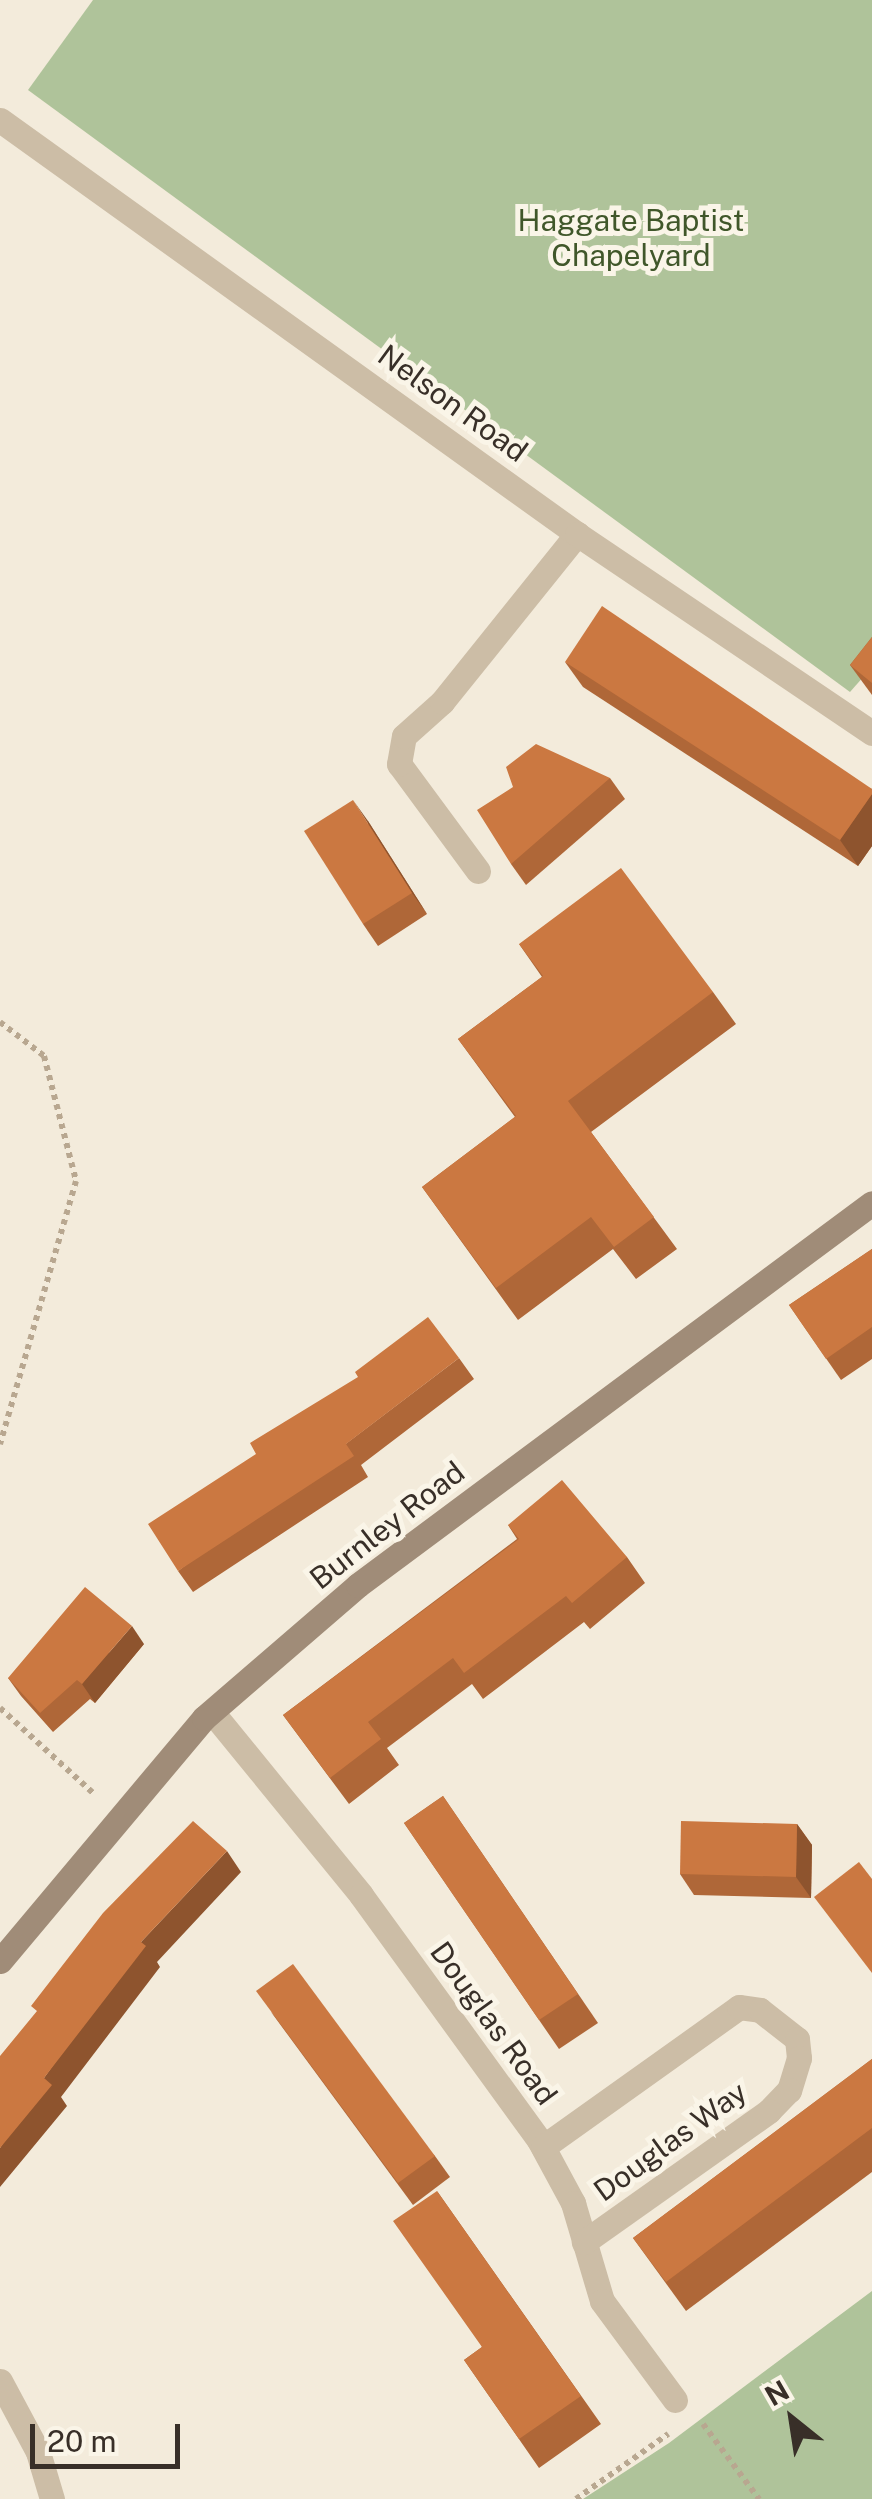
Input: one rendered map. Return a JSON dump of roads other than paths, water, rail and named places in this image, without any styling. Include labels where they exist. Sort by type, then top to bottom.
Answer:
[{"type":"street","name":"Nelson Road","points":[[0,120],[577,534],[872,733]]},
{"type":"street","points":[[478,871],[400,764],[404,736],[442,702],[577,534]]},
{"type":"street","name":"Burnley Road","points":[[0,1962],[212,1712],[358,1585],[872,1203]]},
{"type":"street","name":"Douglas Road","points":[[212,1712],[361,1896],[542,2147],[572,2203],[602,2301],[678,2403]]},
{"type":"street","name":"Douglas Way","points":[[542,2147],[739,2006],[760,2010],[797,2038],[799,2058],[789,2090],[770,2111],[584,2242]]},
{"type":"street","points":[[0,2381],[38,2452],[52,2499]]},
{"type":"park label","name":"Haggate Baptist Chapelyard","points":[[631,237]]}]
